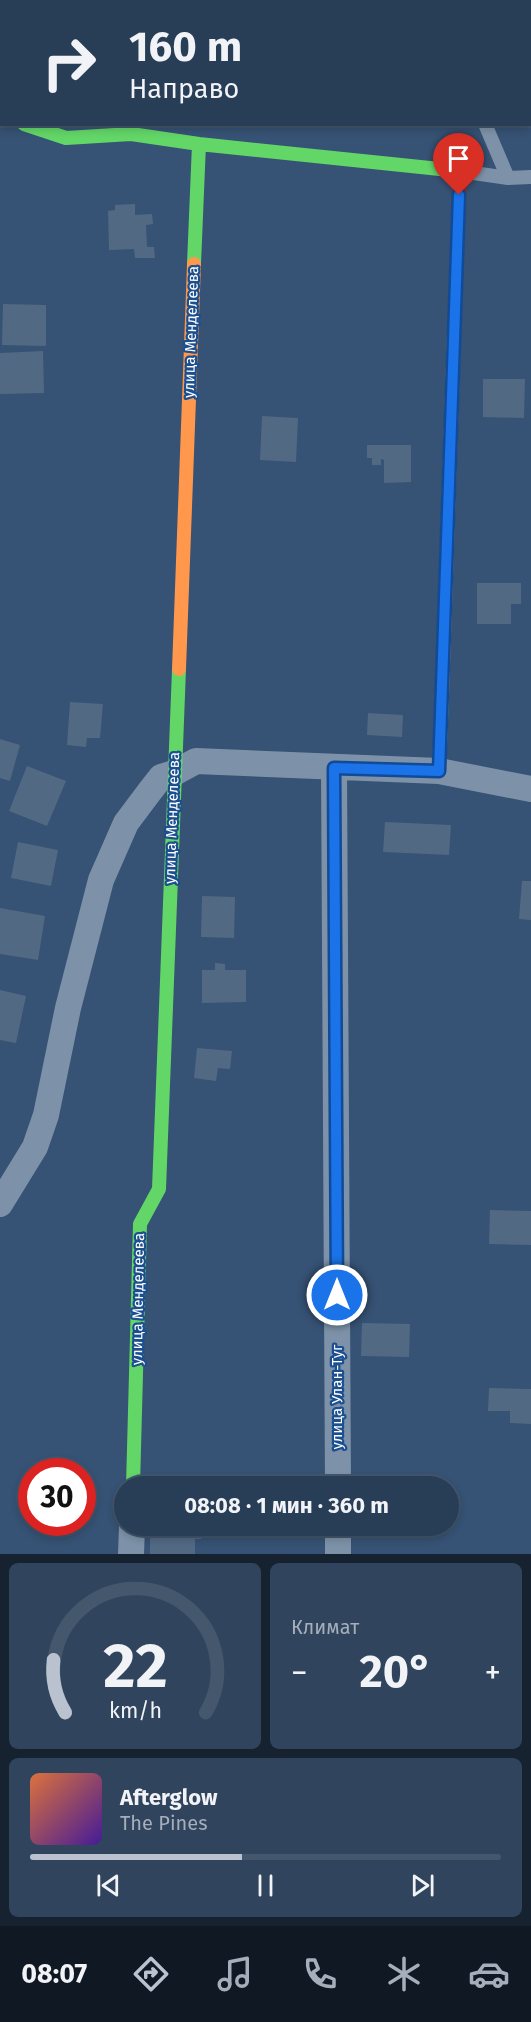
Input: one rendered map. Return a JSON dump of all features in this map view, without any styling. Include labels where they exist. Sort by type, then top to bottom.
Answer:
[{"type":"street","points":[[30,126],[66,138],[161,132],[199,144],[460,171],[439,771]]},
{"type":"street","points":[[66,138],[81,126]]},
{"type":"street","name":"улица Менделеева","points":[[133,1476],[140,1224],[159,1189],[199,144]]},
{"type":"street","points":[[0,1204],[34,1147],[46,1115],[68,1008],[101,880],[126,824],[160,777],[174,773],[196,761],[439,771],[531,789]]},
{"type":"street","name":"улица Улан-Туг","points":[[334,768],[338,1476]]},
{"type":"street","points":[[131,1554],[132,1536]]},
{"type":"street","points":[[338,1536],[338,1554]]},
{"type":"lane","points":[[486,126],[508,178]]},
{"type":"lane","points":[[460,171],[508,178],[531,177]]},
{"type":"building","points":[[135,204],[135,215],[152,214],[153,224],[146,225],[147,247],[154,247],[155,258],[135,258],[134,249],[109,250],[108,211],[115,210],[115,205]]},
{"type":"building","points":[[3,304],[46,305],[46,346],[2,345]]},
{"type":"building","points":[[43,351],[44,393],[0,394],[0,353]]},
{"type":"building","points":[[483,379],[525,379],[524,418],[483,417]]},
{"type":"building","points":[[262,416],[298,418],[296,462],[260,460]]},
{"type":"building","points":[[367,445],[411,445],[411,482],[384,483],[384,460],[381,459],[381,465],[372,465],[372,458],[367,458]]},
{"type":"building","points":[[477,583],[521,583],[521,604],[511,604],[511,624],[477,624]]},
{"type":"building","points":[[70,702],[103,704],[100,738],[87,738],[86,747],[67,745]]},
{"type":"building","points":[[368,713],[403,715],[402,737],[367,735]]},
{"type":"building","points":[[0,739],[20,745],[10,781],[0,778]]},
{"type":"building","points":[[27,766],[66,781],[47,826],[9,811]]},
{"type":"building","points":[[385,822],[451,825],[449,855],[383,852]]},
{"type":"building","points":[[18,842],[58,850],[51,886],[11,878]]},
{"type":"building","points":[[522,881],[531,881],[531,920],[519,919]]},
{"type":"building","points":[[202,896],[235,897],[234,938],[201,937]]},
{"type":"building","points":[[0,908],[45,916],[38,960],[0,954]]},
{"type":"building","points":[[215,963],[225,964],[225,970],[246,970],[246,1002],[202,1003],[202,970],[215,970]]},
{"type":"building","points":[[0,990],[26,996],[16,1043],[0,1040]]},
{"type":"building","points":[[197,1048],[232,1051],[230,1069],[218,1068],[216,1081],[194,1078]]},
{"type":"building","points":[[490,1210],[531,1211],[531,1245],[489,1244]]},
{"type":"building","points":[[362,1323],[410,1324],[409,1357],[361,1356]]},
{"type":"building","points":[[489,1388],[531,1389],[531,1424],[510,1423],[510,1411],[488,1411]]},
{"type":"building","points":[[150,1536],[201,1536],[201,1539],[195,1539],[195,1554],[150,1554]]},
{"type":"traffic: fast","points":[[30,126],[66,138],[131,134],[199,144],[459,171]]},
{"type":"traffic: fast","points":[[194,264],[199,144]]},
{"type":"traffic: fast","points":[[133,1476],[140,1224],[159,1189],[179,669]]},
{"type":"traffic: fast","points":[[439,771],[442,696]]},
{"type":"traffic: slow","points":[[179,669],[194,264]]},
{"type":"traffic: slow","points":[[442,696],[454,335]]},
{"type":"traffic: jam","points":[[454,335],[459,171]]},
{"type":"route","points":[[337,1295],[334,768],[439,771],[459,195]]}]
